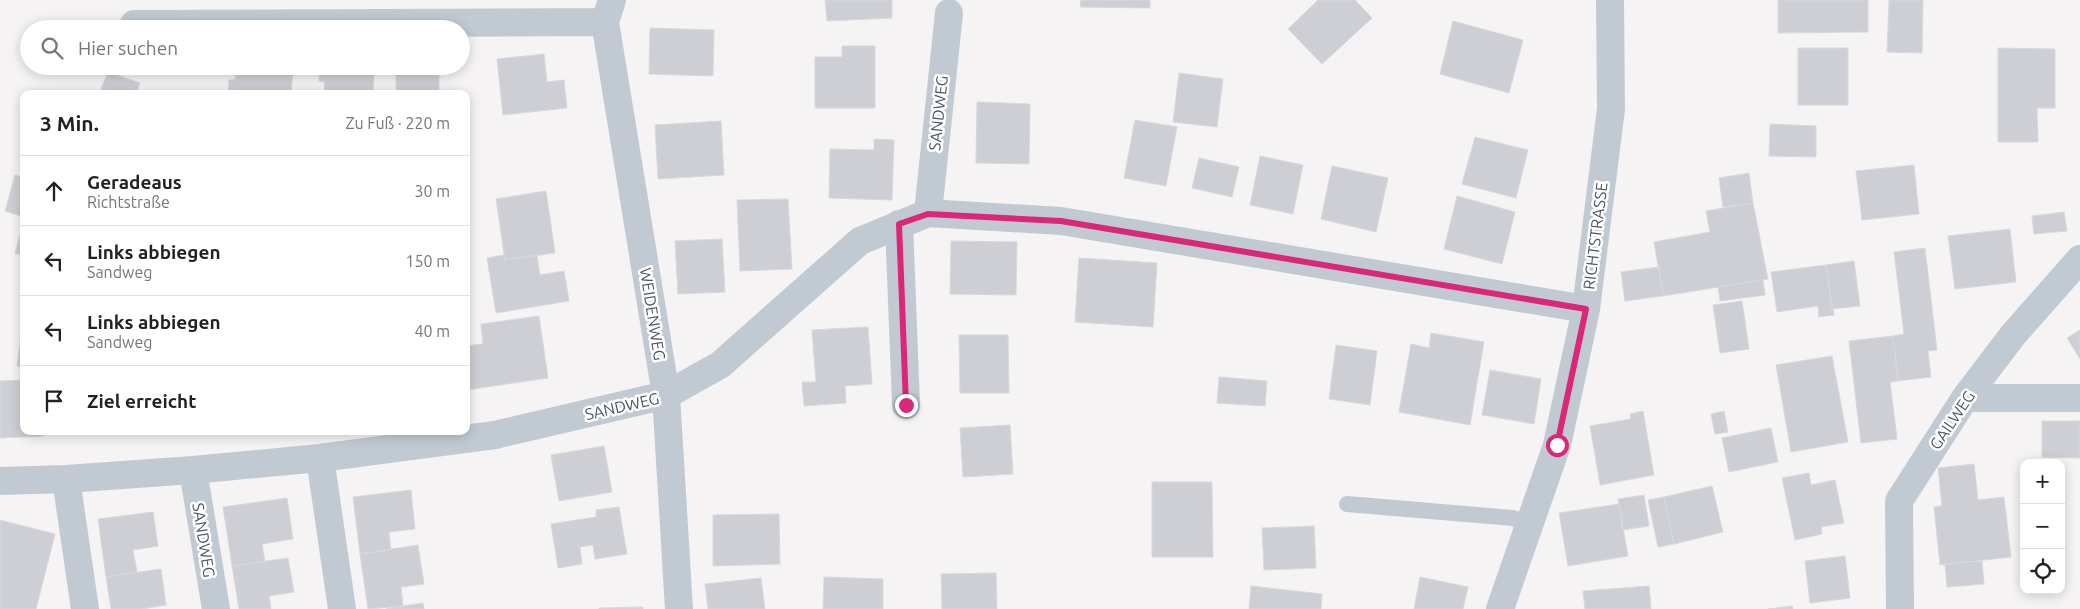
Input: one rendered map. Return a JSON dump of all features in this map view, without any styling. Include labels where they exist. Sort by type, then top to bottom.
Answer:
[{"type":"street","name":"RICHTSTRASSE","points":[[1500,609],[1531,525],[1557,445],[1586,309],[1611,109],[1610,0]]},
{"type":"street","name":"WEIDENWEG","points":[[280,20],[608,11],[666,395],[679,609]]},
{"type":"street","name":"SANDWEG","points":[[928,214],[949,12]]},
{"type":"street","name":"SANDWEG","points":[[0,481],[66,479],[193,470],[320,458],[495,435],[666,395],[720,365],[860,241],[928,214],[1061,221],[1586,309]]},
{"type":"street","points":[[899,224],[906,405]]},
{"type":"street","name":"GAILWEG","points":[[1900,609],[1899,501],[1965,398],[2013,335],[2080,259]]},
{"type":"street","points":[[1965,398],[2080,398]]},
{"type":"street","points":[[320,458],[342,609]]},
{"type":"street","name":"SANDWEG","points":[[193,470],[216,609]]},
{"type":"street","points":[[66,479],[85,609]]},
{"type":"lane","points":[[1348,504],[1513,518],[1531,525]]},
{"type":"building","points":[[825,0],[892,0],[892,18],[827,21]]},
{"type":"building","points":[[1081,0],[1150,0],[1150,8],[1080,7]]},
{"type":"building","points":[[1318,0],[1355,0],[1372,18],[1322,64],[1288,29]]},
{"type":"building","points":[[1778,0],[1868,0],[1868,32],[1778,33]]},
{"type":"building","points":[[1889,0],[1923,0],[1922,53],[1887,52]]},
{"type":"building","points":[[1453,21],[1523,40],[1509,93],[1440,74]]},
{"type":"building","points":[[650,28],[714,30],[713,76],[649,74]]},
{"type":"building","points":[[842,46],[875,46],[875,108],[815,108],[815,57],[842,57]]},
{"type":"building","points":[[1798,48],[1848,48],[1848,105],[1798,105]]},
{"type":"building","points":[[1998,48],[2055,49],[2055,108],[2037,108],[2038,142],[1998,142]]},
{"type":"building","points":[[544,54],[547,82],[564,80],[567,108],[503,115],[497,59]]},
{"type":"building","points":[[1179,73],[1223,79],[1217,127],[1173,122]]},
{"type":"building","points":[[107,75],[117,75],[140,83],[137,90],[101,90]]},
{"type":"building","points":[[235,75],[292,75],[291,90],[228,90],[229,80],[235,80]]},
{"type":"building","points":[[319,75],[374,75],[373,90],[324,90],[325,82],[319,81]]},
{"type":"building","points":[[396,75],[439,75],[439,90],[396,90]]},
{"type":"building","points":[[977,102],[1030,104],[1029,164],[976,163]]},
{"type":"building","points":[[1135,120],[1177,127],[1166,186],[1124,178]]},
{"type":"building","points":[[721,121],[724,175],[658,179],[655,125]]},
{"type":"building","points":[[1770,124],[1816,126],[1816,157],[1769,156]]},
{"type":"building","points":[[1475,137],[1528,150],[1516,198],[1462,184]]},
{"type":"building","points":[[874,139],[894,140],[892,200],[829,198],[830,149],[874,150]]},
{"type":"building","points":[[1260,156],[1303,165],[1293,214],[1250,205]]},
{"type":"building","points":[[1199,158],[1239,167],[1232,197],[1192,188]]},
{"type":"building","points":[[1914,165],[1919,214],[1862,220],[1856,171]]},
{"type":"building","points":[[1332,166],[1388,178],[1376,232],[1321,219]]},
{"type":"building","points":[[1749,173],[1753,203],[1723,207],[1719,178]]},
{"type":"building","points":[[15,175],[20,177],[20,216],[5,211]]},
{"type":"building","points":[[546,191],[555,253],[505,260],[496,199]]},
{"type":"building","points":[[1457,196],[1515,212],[1502,264],[1444,249]]},
{"type":"building","points":[[788,199],[792,269],[740,271],[737,200]]},
{"type":"building","points":[[1753,203],[1768,279],[1663,296],[1654,242],[1710,232],[1706,211]]},
{"type":"building","points":[[2064,212],[2067,231],[2034,234],[2032,216]]},
{"type":"building","points":[[2010,229],[2016,282],[1955,289],[1948,236]]},
{"type":"building","points":[[20,235],[20,255],[15,253]]},
{"type":"building","points":[[722,239],[725,292],[678,294],[675,241]]},
{"type":"building","points":[[951,241],[1017,242],[1016,295],[950,294]]},
{"type":"building","points":[[1925,248],[1937,350],[1928,351],[1931,377],[1898,381],[1893,336],[1904,334],[1894,252]]},
{"type":"building","points":[[504,255],[505,260],[537,255],[540,275],[564,271],[569,301],[496,313],[487,258]]},
{"type":"building","points":[[1079,258],[1157,263],[1153,327],[1075,322]]},
{"type":"building","points":[[1854,261],[1860,306],[1832,309],[1826,265]]},
{"type":"building","points":[[1826,265],[1834,315],[1819,317],[1818,306],[1777,312],[1771,272]]},
{"type":"building","points":[[1659,267],[1663,296],[1625,301],[1621,272]]},
{"type":"building","points":[[1763,280],[1765,295],[1720,301],[1718,287]]},
{"type":"building","points":[[1742,301],[1749,349],[1720,353],[1713,305]]},
{"type":"building","points":[[539,316],[548,378],[470,389],[470,346],[483,344],[481,324]]},
{"type":"building","points":[[868,327],[872,384],[845,386],[846,403],[804,406],[802,382],[816,382],[812,330]]},
{"type":"building","points":[[2080,330],[2080,359],[2067,338]]},
{"type":"building","points":[[1431,333],[1484,342],[1470,425],[1399,412],[1411,344],[1429,348]]},
{"type":"building","points":[[959,335],[1008,335],[1009,393],[960,393]]},
{"type":"building","points":[[1893,336],[1898,381],[1890,382],[1897,439],[1861,443],[1849,341]]},
{"type":"building","points":[[20,344],[20,366],[17,366]]},
{"type":"building","points":[[1336,345],[1377,351],[1370,405],[1329,399]]},
{"type":"building","points":[[1832,356],[1848,442],[1791,452],[1776,365]]},
{"type":"building","points":[[1490,370],[1541,379],[1534,424],[1482,415]]},
{"type":"building","points":[[1219,377],[1267,381],[1265,406],[1217,403]]},
{"type":"building","points":[[20,380],[20,435],[44,436],[0,438],[0,381]]},
{"type":"building","points":[[1643,411],[1654,475],[1600,485],[1590,426],[1631,419],[1630,414]]},
{"type":"building","points":[[1724,411],[1728,432],[1715,434],[1711,414]]},
{"type":"building","points":[[2042,421],[2080,421],[2080,458],[2042,457]]},
{"type":"building","points":[[1010,425],[1013,474],[963,477],[960,428]]},
{"type":"building","points":[[1771,428],[1778,462],[1729,472],[1722,438]]},
{"type":"building","points":[[604,446],[612,492],[559,501],[551,455]]},
{"type":"building","points":[[1974,464],[1978,500],[2004,497],[2011,557],[1940,565],[1934,507],[1942,506],[1938,468]]},
{"type":"building","points":[[1809,473],[1811,485],[1835,480],[1844,523],[1821,527],[1822,534],[1795,540],[1782,478]]},
{"type":"building","points":[[1152,482],[1212,482],[1213,557],[1152,557]]},
{"type":"building","points":[[1712,486],[1723,532],[1674,544],[1664,497]]},
{"type":"building","points":[[411,490],[415,529],[389,532],[391,550],[360,554],[353,497]]},
{"type":"building","points":[[1644,495],[1649,526],[1623,530],[1618,499]]},
{"type":"building","points":[[1664,497],[1674,544],[1658,547],[1648,500]]},
{"type":"building","points":[[287,498],[293,539],[262,544],[265,562],[232,566],[223,507]]},
{"type":"building","points":[[1619,504],[1628,556],[1568,566],[1559,513]]},
{"type":"building","points":[[619,507],[627,554],[595,559],[593,545],[580,547],[582,564],[558,568],[551,524],[596,517],[596,510]]},
{"type":"building","points":[[153,512],[158,546],[133,550],[137,572],[106,577],[98,519]]},
{"type":"building","points":[[779,514],[780,564],[713,566],[713,515]]},
{"type":"building","points":[[0,520],[55,534],[36,609],[0,609]]},
{"type":"building","points":[[1314,526],[1316,568],[1264,570],[1262,528]]},
{"type":"building","points":[[418,545],[424,584],[401,587],[403,606],[368,609],[360,554]]},
{"type":"building","points":[[1845,556],[1850,598],[1810,603],[1805,561]]},
{"type":"building","points":[[288,558],[294,592],[269,596],[271,609],[239,609],[232,566]]},
{"type":"building","points":[[1982,561],[1984,584],[1947,587],[1945,564]]},
{"type":"building","points":[[161,569],[166,605],[142,609],[111,609],[106,577]]},
{"type":"building","points":[[996,573],[997,609],[942,609],[941,574]]},
{"type":"building","points":[[824,577],[883,579],[883,609],[823,609]]},
{"type":"building","points":[[1420,577],[1468,587],[1463,609],[1414,609]]},
{"type":"building","points":[[761,578],[765,609],[708,609],[705,584]]},
{"type":"building","points":[[1251,586],[1322,594],[1321,609],[1249,609]]},
{"type":"building","points":[[1649,586],[1651,609],[1585,609],[1583,591]]},
{"type":"building","points":[[423,603],[424,609],[386,609],[403,606]]},
{"type":"building","points":[[1792,606],[1793,609],[1768,609]]},
{"type":"building","points":[[643,607],[643,609],[599,609],[599,608]]},
{"type":"route","points":[[906,405],[899,224],[928,214],[1061,221],[1586,309],[1557,445]]}]
